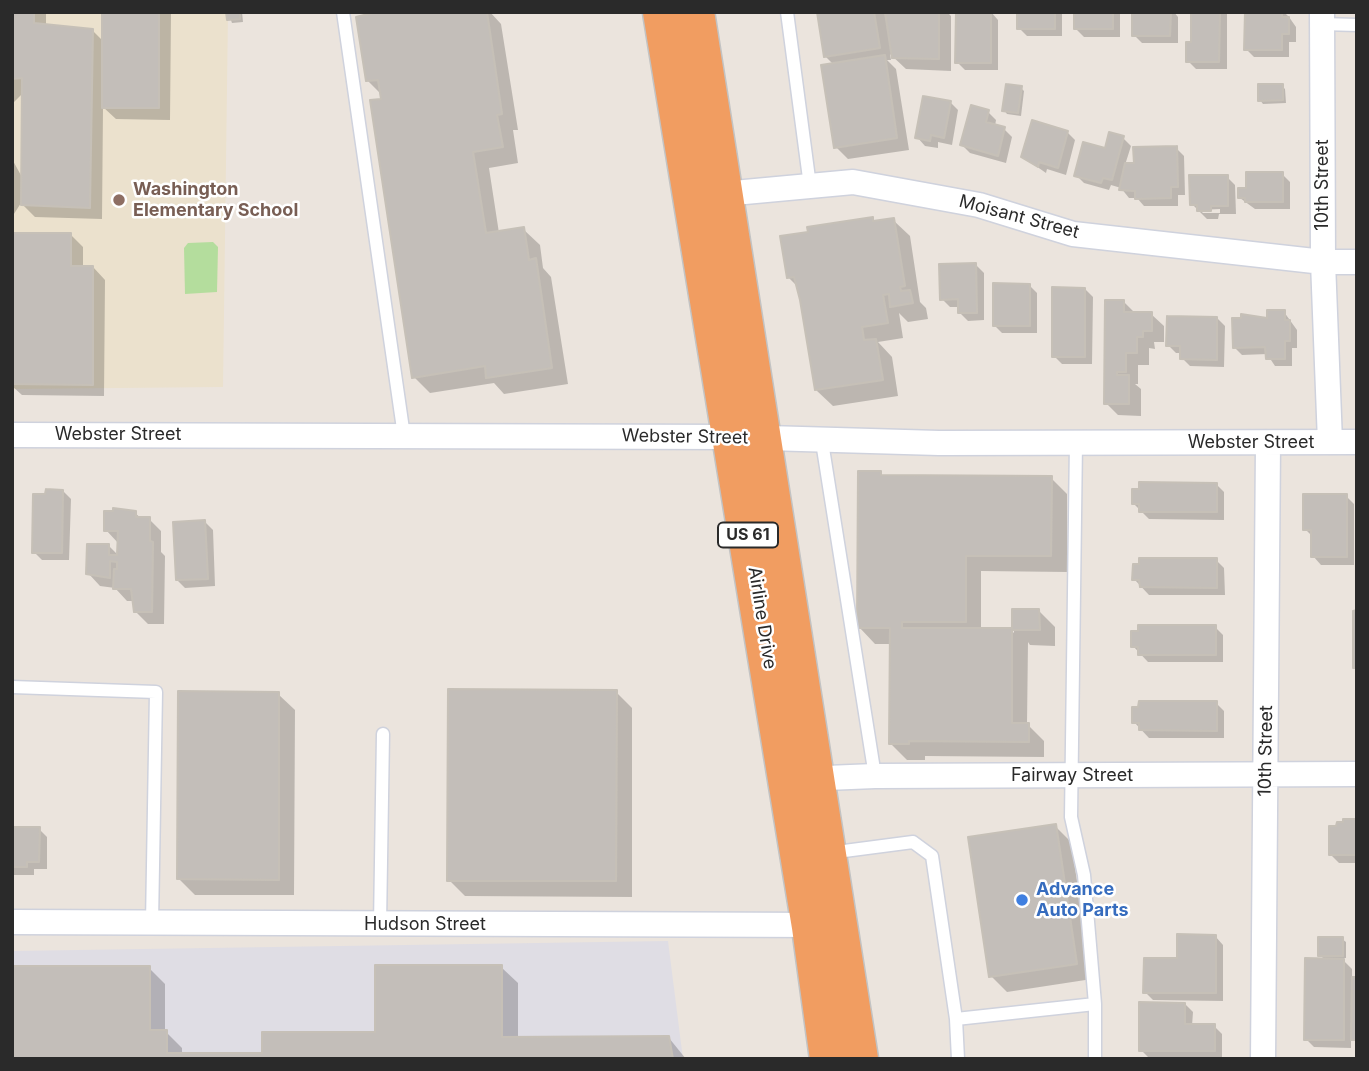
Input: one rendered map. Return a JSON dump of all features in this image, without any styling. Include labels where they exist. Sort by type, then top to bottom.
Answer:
[{"type":"highway","name":"Airline Drive","points":[[663,12],[747,438],[824,925],[859,1059]]},
{"type":"highway","name":"Airline Drive","points":[[695,12],[723,194],[747,438]]},
{"type":"highway","name":"Airline Drive","points":[[801,779],[826,854],[824,925],[828,1059]]},
{"type":"street","name":"10th Street","points":[[1322,18],[1323,262],[1330,442]]},
{"type":"street","name":"Moisant Street","points":[[723,194],[853,182],[979,205],[1073,234],[1323,262],[1357,262]]},
{"type":"street","name":"Webster Street","points":[[12,435],[747,438],[822,442],[1357,442]]},
{"type":"street","name":"10th Street","points":[[1263,1059],[1268,444]]},
{"type":"street","name":"Fairway Street","points":[[801,779],[875,776],[1357,774]]},
{"type":"street","name":"Hudson Street","points":[[12,922],[824,925]]},
{"type":"lane","points":[[343,12],[404,436]]},
{"type":"lane","points":[[787,12],[810,186]]},
{"type":"lane","points":[[1322,18],[1357,25]]},
{"type":"lane","points":[[822,442],[875,776]]},
{"type":"lane","points":[[1076,442],[1071,817],[1084,875],[1095,1004],[1095,1059]]},
{"type":"lane","points":[[12,687],[156,692],[152,923]]},
{"type":"lane","points":[[380,925],[383,734]]},
{"type":"lane","points":[[826,854],[913,842],[932,856],[956,1019],[958,1059]]},
{"type":"lane","points":[[956,1019],[1095,1004]]},
{"type":"shaded area","name":"Washington Elementary School","points":[[12,12],[228,12],[223,387],[12,389]]},
{"type":"shaded area","points":[[668,941],[683,1059],[12,1059],[12,951]]},
{"type":"green space","points":[[213,242],[218,247],[217,292],[185,294],[184,248],[188,243]]},
{"type":"building","points":[[12,12],[34,12],[34,23],[93,29],[90,208],[21,205],[22,78],[12,79]]},
{"type":"building","points":[[102,12],[159,12],[159,108],[102,108]]},
{"type":"building","points":[[226,12],[240,12],[240,19],[227,20]]},
{"type":"building","points":[[376,12],[487,12],[502,114],[497,115],[503,147],[473,152],[486,233],[524,227],[529,260],[536,258],[552,368],[486,378],[485,366],[412,378],[370,100],[381,99],[378,80],[366,81],[356,17]]},
{"type":"building","points":[[817,12],[874,12],[880,48],[824,57]]},
{"type":"building","points":[[885,12],[939,12],[939,59],[892,58]]},
{"type":"building","points":[[956,12],[991,12],[991,63],[955,63]]},
{"type":"building","points":[[1017,12],[1055,12],[1055,29],[1017,29]]},
{"type":"building","points":[[1074,12],[1113,12],[1113,29],[1074,29]]},
{"type":"building","points":[[1132,12],[1171,12],[1170,36],[1132,36]]},
{"type":"building","points":[[1191,12],[1220,12],[1219,62],[1186,62],[1186,42],[1191,42]]},
{"type":"building","points":[[1245,12],[1282,12],[1282,17],[1289,17],[1289,34],[1282,34],[1282,50],[1244,50]]},
{"type":"building","points":[[885,55],[897,138],[834,148],[821,65]]},
{"type":"building","points":[[1006,84],[1022,86],[1018,113],[1002,111]]},
{"type":"building","points":[[1258,84],[1283,84],[1283,100],[1258,101]]},
{"type":"building","points":[[923,96],[951,101],[944,138],[931,135],[930,141],[915,138]]},
{"type":"building","points":[[971,105],[989,110],[986,122],[1005,127],[998,156],[960,145]]},
{"type":"building","points":[[1032,120],[1068,131],[1058,168],[1039,162],[1038,167],[1021,157]]},
{"type":"building","points":[[1109,132],[1124,136],[1112,180],[1103,178],[1101,183],[1074,176],[1083,142],[1105,148]]},
{"type":"building","points":[[1177,146],[1178,187],[1171,187],[1171,198],[1135,199],[1135,191],[1119,190],[1125,163],[1134,163],[1133,147]]},
{"type":"building","points":[[1246,172],[1283,172],[1283,202],[1245,202],[1245,198],[1238,198],[1238,188],[1246,188]]},
{"type":"building","points":[[1189,175],[1228,175],[1228,206],[1211,206],[1211,211],[1197,211],[1197,205],[1190,205]]},
{"type":"building","points":[[873,217],[873,221],[894,218],[905,286],[900,287],[901,291],[910,290],[913,303],[890,307],[889,294],[883,295],[888,323],[862,327],[864,340],[876,339],[883,380],[815,390],[800,300],[794,277],[787,278],[780,236],[808,232],[807,227]]},
{"type":"building","points":[[12,233],[71,233],[71,266],[93,266],[93,385],[12,384]]},
{"type":"building","points":[[976,263],[977,313],[958,313],[958,299],[940,300],[939,264]]},
{"type":"building","points":[[993,283],[1030,284],[1030,326],[993,326]]},
{"type":"building","points":[[1052,287],[1085,288],[1085,357],[1052,357]]},
{"type":"building","points":[[1105,300],[1124,300],[1124,312],[1152,312],[1152,331],[1143,331],[1143,337],[1137,337],[1137,353],[1126,353],[1126,372],[1117,372],[1117,375],[1129,375],[1129,404],[1104,404]]},
{"type":"building","points":[[1267,310],[1285,310],[1285,320],[1290,320],[1290,341],[1285,341],[1285,359],[1266,359],[1265,347],[1233,348],[1232,318],[1241,318],[1241,314],[1267,318]]},
{"type":"building","points":[[1167,316],[1217,317],[1217,360],[1180,359],[1180,346],[1166,346]]},
{"type":"building","points":[[858,471],[881,471],[881,475],[1052,476],[1051,556],[966,556],[966,622],[902,622],[902,628],[1012,628],[1012,609],[1039,609],[1040,630],[1012,630],[1012,723],[1029,723],[1029,742],[909,741],[909,744],[889,744],[890,628],[857,628]]},
{"type":"building","points":[[1139,482],[1217,483],[1217,512],[1139,512],[1139,504],[1132,504],[1132,489],[1139,489]]},
{"type":"building","points":[[46,489],[63,490],[62,553],[32,553],[33,494],[45,494]]},
{"type":"building","points":[[1303,494],[1347,494],[1347,557],[1311,557],[1311,530],[1303,530]]},
{"type":"building","points":[[113,508],[136,511],[136,517],[150,517],[150,541],[153,542],[152,612],[134,612],[131,589],[113,589],[117,562],[110,561],[110,578],[86,574],[87,544],[109,544],[109,555],[117,555],[118,531],[104,531],[104,511],[113,511]]},
{"type":"building","points":[[205,520],[208,579],[176,580],[173,522]]},
{"type":"building","points":[[1139,558],[1217,558],[1217,588],[1140,587],[1139,580],[1132,580],[1133,564],[1139,564]]},
{"type":"building","points":[[1357,610],[1357,668],[1353,668],[1353,611]]},
{"type":"building","points":[[1138,625],[1216,625],[1216,655],[1138,655],[1138,647],[1131,647],[1131,631],[1138,631]]},
{"type":"building","points":[[448,689],[617,690],[616,881],[447,881]]},
{"type":"building","points":[[178,691],[279,692],[279,880],[177,879]]},
{"type":"building","points":[[1139,701],[1217,701],[1217,731],[1139,730],[1139,723],[1132,723],[1132,707],[1138,707]]},
{"type":"building","points":[[1343,819],[1356,819],[1357,855],[1329,855],[1329,826],[1336,826],[1337,822],[1343,822]]},
{"type":"building","name":"Advance Auto Parts","points":[[1056,824],[1077,964],[989,977],[968,837]]},
{"type":"building","points":[[12,827],[40,827],[39,862],[27,862],[27,867],[12,867]]},
{"type":"building","points":[[1177,934],[1216,935],[1216,993],[1143,993],[1144,958],[1177,958]]},
{"type":"building","points":[[1318,937],[1343,937],[1343,956],[1318,956]]},
{"type":"building","points":[[1305,958],[1344,959],[1344,1040],[1304,1040]]},
{"type":"building","points":[[375,965],[502,965],[502,1037],[669,1036],[673,1059],[12,1059],[12,966],[150,966],[150,1030],[167,1030],[167,1053],[262,1053],[262,1032],[375,1032]]},
{"type":"building","points":[[1352,977],[1357,977],[1357,1040],[1351,1040]]},
{"type":"building","points":[[1139,1002],[1185,1003],[1185,1024],[1215,1024],[1215,1051],[1139,1051]]},
{"type":"place","name":"Washington Elementary School","points":[[119,200]]},
{"type":"place","name":"Advance Auto Parts","points":[[1022,900]]}]
